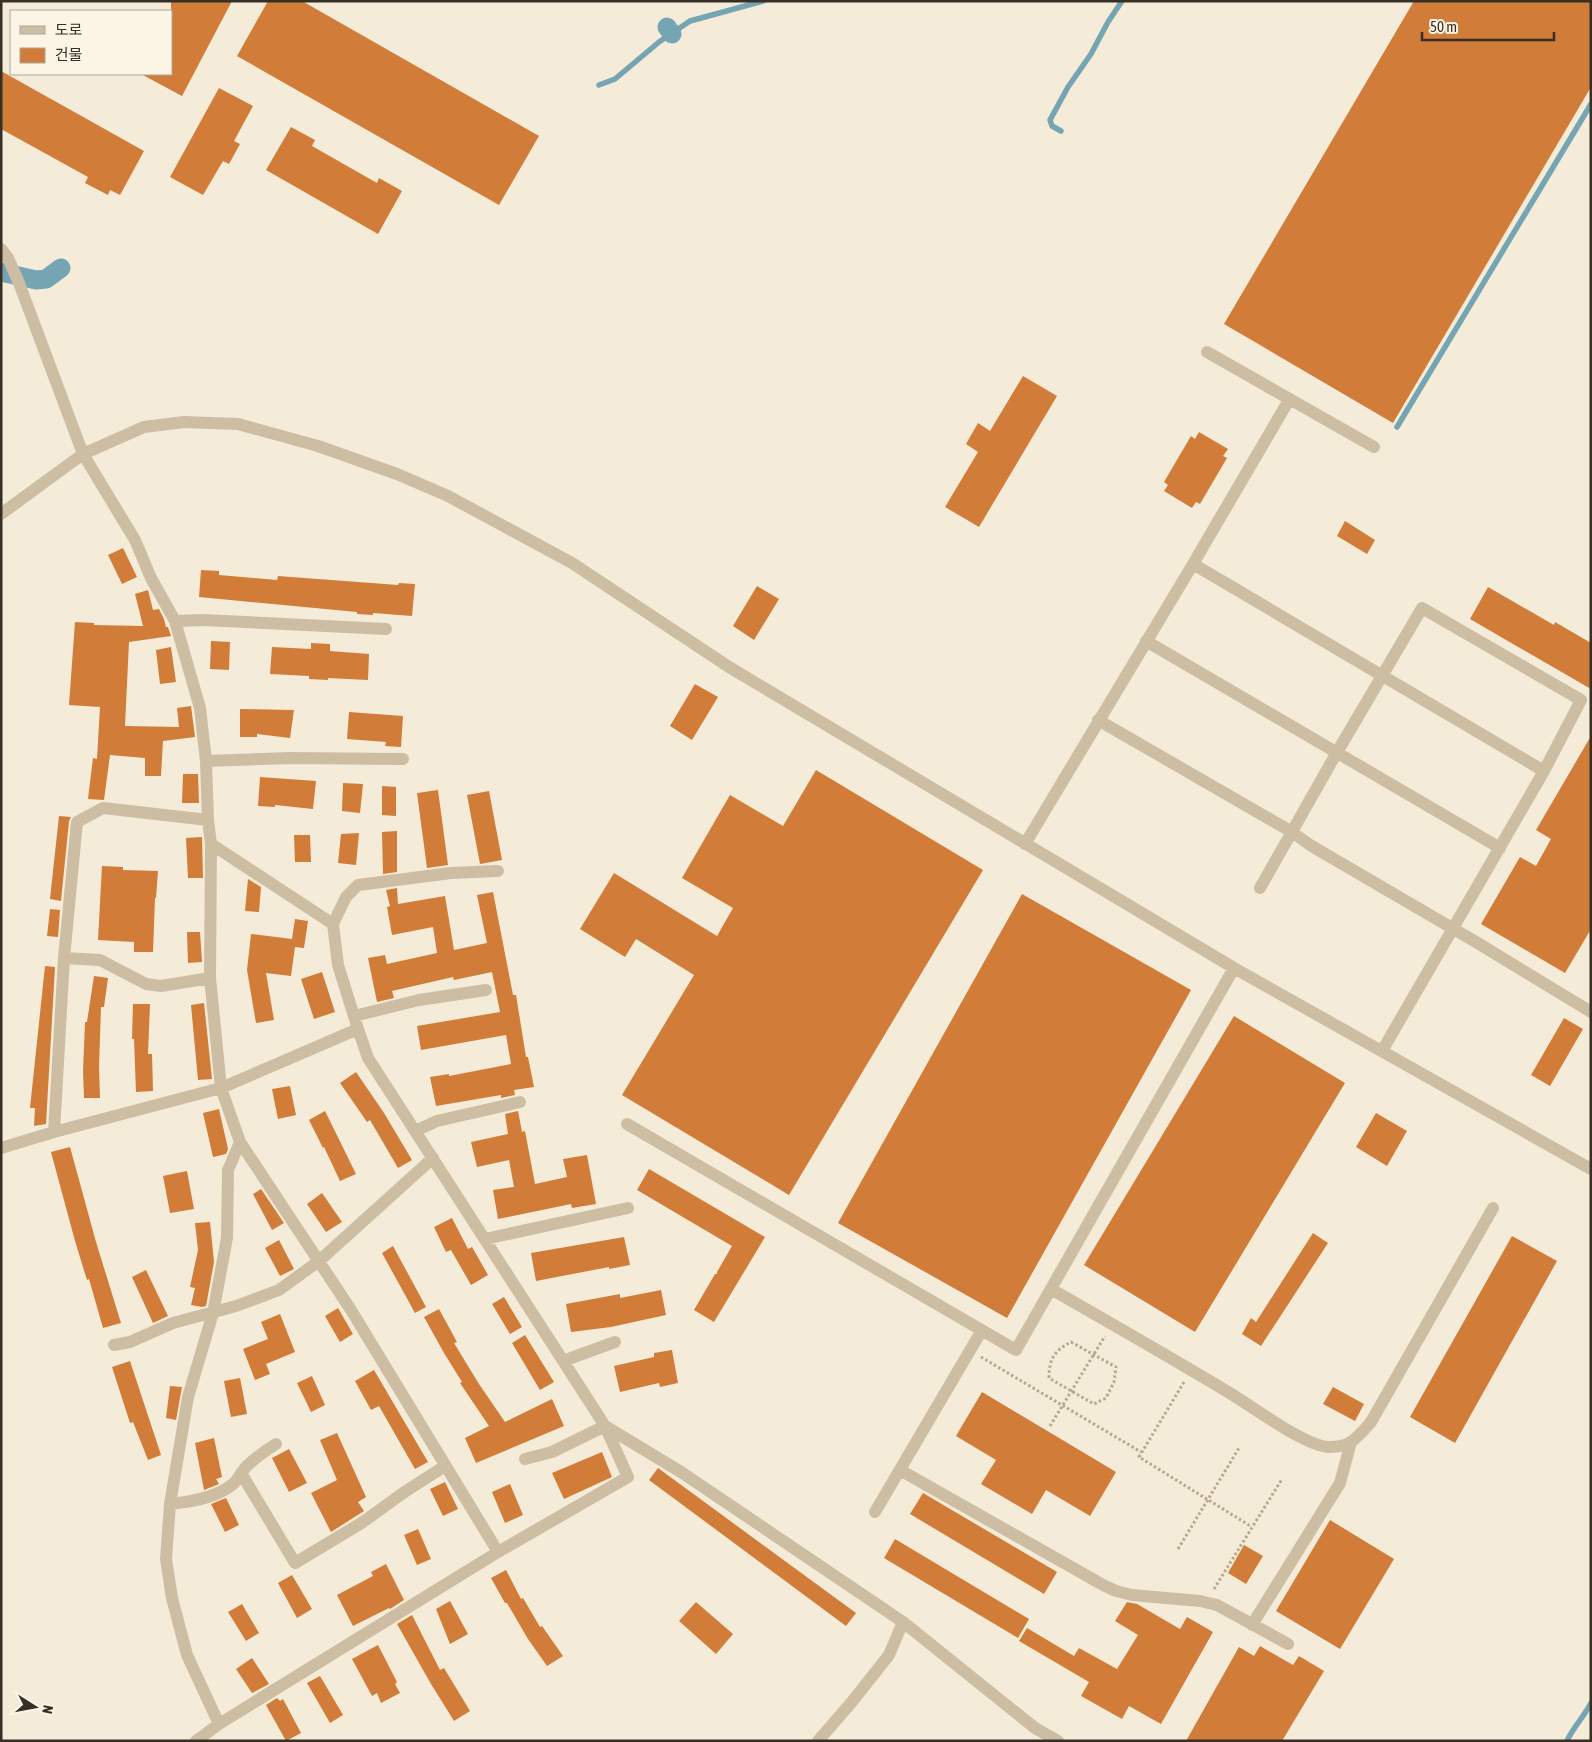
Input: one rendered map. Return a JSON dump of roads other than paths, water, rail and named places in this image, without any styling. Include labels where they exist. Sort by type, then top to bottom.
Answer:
[{"type":"street","points":[[1,249],[8,258],[19,283],[83,454],[136,540],[151,578],[175,621],[200,708],[206,761],[208,820],[211,844],[210,978],[220,1088],[240,1142],[351,1310],[498,1552]]},
{"type":"street","points":[[1207,352],[1374,447]]},
{"type":"street","points":[[1025,844],[1289,400]]},
{"type":"street","points":[[1,514],[83,454],[144,427],[184,422],[238,424],[318,446],[398,474],[448,496],[572,563],[729,667],[1025,844],[1234,968],[1591,1168]]},
{"type":"street","points":[[1193,564],[1544,771]]},
{"type":"street","points":[[1260,888],[1422,608],[1581,700],[1544,771],[1382,1051]]},
{"type":"street","points":[[175,621],[203,620],[386,629]]},
{"type":"street","points":[[1146,642],[1500,848]]},
{"type":"street","points":[[1098,720],[1292,832],[1310,846],[1481,945],[1591,1012]]},
{"type":"street","points":[[206,761],[290,758],[403,759]]},
{"type":"street","points":[[54,1132],[64,958],[78,822],[103,808],[208,820]]},
{"type":"street","points":[[211,844],[333,924]]},
{"type":"street","points":[[196,1741],[219,1724],[498,1552],[628,1477],[605,1426],[368,1058],[338,964],[333,924],[346,897],[358,885],[450,872],[498,871]]},
{"type":"street","points":[[64,958],[100,960],[146,984],[161,986],[210,978]]},
{"type":"street","points":[[627,1124],[1016,1350],[1234,968]]},
{"type":"street","points":[[354,1016],[419,1000],[486,990]]},
{"type":"street","points":[[1,1148],[220,1088],[358,1029]]},
{"type":"street","points":[[415,1130],[437,1121],[520,1102]]},
{"type":"street","points":[[219,1724],[187,1655],[172,1598],[166,1559],[170,1504],[188,1397],[213,1312],[227,1238],[228,1170],[240,1142]]},
{"type":"street","points":[[114,1345],[130,1342],[173,1323],[236,1306],[279,1290],[319,1261],[432,1158]]},
{"type":"street","points":[[485,1239],[628,1208]]},
{"type":"street","points":[[1051,1289],[1307,1441],[1326,1446],[1344,1447],[1356,1439],[1371,1422],[1493,1208]]},
{"type":"street","points":[[875,1512],[982,1330]]},
{"type":"street","points":[[563,1361],[616,1342]]},
{"type":"street","points":[[525,1459],[552,1452],[605,1426]]},
{"type":"street","points":[[605,1426],[681,1472],[903,1622],[1035,1728],[1058,1741]]},
{"type":"street","points":[[1252,1625],[1340,1483],[1351,1442]]},
{"type":"street","points":[[170,1504],[189,1502],[234,1484],[258,1455],[276,1444]]},
{"type":"street","points":[[241,1474],[295,1563],[362,1522],[445,1466]]},
{"type":"street","points":[[900,1470],[1110,1588],[1132,1595],[1205,1602],[1216,1605],[1288,1644]]},
{"type":"street","points":[[818,1741],[889,1655],[903,1622]]},
{"type":"waterway","points":[[599,85],[615,79],[659,42],[690,21],[763,1]]},
{"type":"waterway","points":[[1061,131],[1052,126],[1050,120],[1068,87],[1091,54],[1122,1]]},
{"type":"waterway","points":[[667,27],[672,34]]},
{"type":"waterway","points":[[1397,427],[1591,104]]},
{"type":"waterway","points":[[1,272],[36,280],[46,279],[61,268]]},
{"type":"waterway","points":[[1567,1741],[1591,1703]]}]
